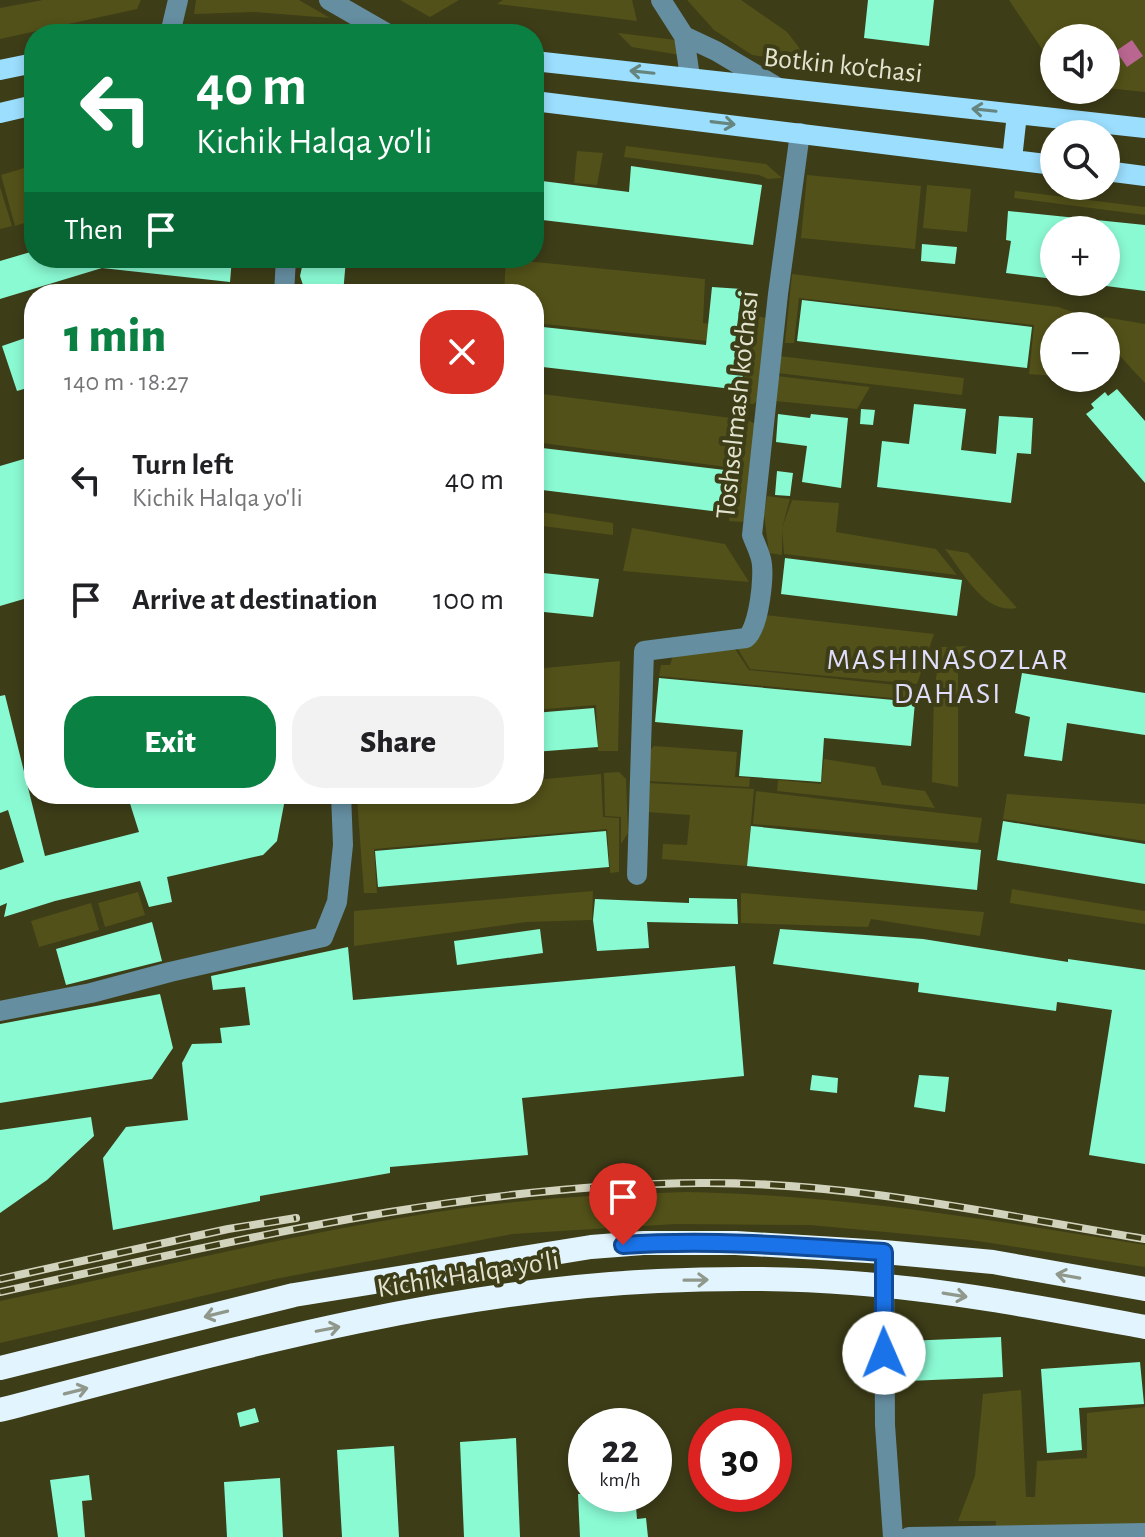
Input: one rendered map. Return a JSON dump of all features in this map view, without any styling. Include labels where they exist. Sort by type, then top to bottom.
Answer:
[{"type":"highway","name":"Kichik Halqa yo'li","points":[[0,1368],[294,1295],[591,1247],[682,1242],[884,1252],[993,1262],[1145,1289]]},
{"type":"highway","name":"Kichik Halqa yo'li","points":[[0,1410],[313,1332],[454,1305],[607,1285],[722,1280],[883,1285],[1145,1327]]},
{"type":"main road","name":"Botkin ko'chasi","points":[[544,62],[1145,128]]},
{"type":"main road","points":[[0,70],[24,65]]},
{"type":"main road","points":[[544,102],[1040,163]]},
{"type":"main road","points":[[0,113],[24,107]]},
{"type":"main road","points":[[1012,159],[1017,114]]},
{"type":"main road","points":[[1120,173],[1145,176]]},
{"type":"street","points":[[172,24],[178,0]]},
{"type":"street","points":[[329,0],[371,24]]},
{"type":"street","points":[[661,0],[684,36],[690,77]]},
{"type":"street","points":[[684,36],[777,87]]},
{"type":"street","name":"Toshselmash ko'chasi","points":[[637,875],[644,651],[746,638],[751,635],[756,623],[762,561],[752,535],[778,294],[800,133]]},
{"type":"street","points":[[0,1011],[91,993],[323,937],[337,902],[343,845],[341,804]]},
{"type":"street","points":[[884,1252],[885,1425],[893,1537]]},
{"type":"street","points":[[909,1537],[1145,1533]]},
{"type":"shaded area","points":[[43,0],[141,0],[137,9],[68,24],[24,24],[24,34],[0,39],[0,8]]},
{"type":"shaded area","points":[[196,0],[299,0],[330,18],[255,12],[194,14]]},
{"type":"shaded area","points":[[400,0],[459,0],[430,17]]},
{"type":"shaded area","points":[[503,0],[632,0],[637,21],[497,4]]},
{"type":"shaded area","points":[[687,0],[741,0],[787,32],[807,63],[752,55],[714,30]]},
{"type":"shaded area","points":[[1009,0],[1145,0],[1145,92],[1120,89],[1120,24],[1040,24],[1040,46]]},
{"type":"shaded area","points":[[618,33],[676,40],[680,55],[632,47]]},
{"type":"shaded area","points":[[1132,40],[1143,56],[1127,67],[1120,57],[1120,48]]},
{"type":"shaded area","points":[[626,146],[766,164],[782,178],[768,179],[759,175],[624,157]]},
{"type":"shaded area","points":[[577,151],[603,153],[597,185],[574,183]]},
{"type":"shaded area","points":[[24,168],[24,223],[15,226],[1,175]]},
{"type":"shaded area","points":[[807,175],[921,186],[915,249],[801,238]]},
{"type":"shaded area","points":[[927,185],[971,189],[967,232],[923,228]]},
{"type":"shaded area","points":[[0,187],[12,226],[0,229]]},
{"type":"shaded area","points":[[1015,191],[1040,194],[1040,200],[1088,200],[1145,207],[1145,215],[1014,198]]},
{"type":"shaded area","points":[[544,263],[705,279],[703,323],[747,330],[746,345],[544,324],[544,284],[505,284],[505,268],[544,268]]},
{"type":"shaded area","points":[[792,274],[1058,307],[1073,312],[1040,312],[1040,375],[1029,374],[1034,325],[799,298],[794,343],[785,343]]},
{"type":"shaded area","points":[[752,315],[766,318],[758,399],[754,404],[741,403]]},
{"type":"shaded area","points":[[1120,320],[1145,324],[1145,383],[1120,354]]},
{"type":"shaded area","points":[[779,356],[964,378],[962,395],[777,373]]},
{"type":"shaded area","points":[[777,376],[870,387],[857,409],[775,401]]},
{"type":"shaded area","points":[[544,394],[747,420],[756,424],[745,519],[742,522],[729,521],[734,468],[544,443]]},
{"type":"shaded area","points":[[767,496],[790,499],[782,528],[792,500],[839,503],[836,532],[936,549],[957,575],[784,554],[782,530],[782,555],[769,553],[764,514]]},
{"type":"shaded area","points":[[544,513],[613,523],[613,535],[544,526]]},
{"type":"shaded area","points":[[632,528],[725,544],[749,582],[623,571]]},
{"type":"shaded area","points":[[945,549],[968,553],[1017,608],[994,605],[984,598]]},
{"type":"shaded area","points":[[765,615],[934,634],[917,684],[750,669],[736,646],[751,644],[758,638]]},
{"type":"shaded area","points":[[733,646],[749,670],[916,687],[914,700],[659,676],[661,665],[670,665],[674,653]]},
{"type":"shaded area","points":[[969,646],[958,659],[958,787],[932,782],[934,691],[941,647]]},
{"type":"shaded area","points":[[620,661],[618,751],[598,751],[596,705],[544,709],[544,668]]},
{"type":"shaded area","points":[[654,746],[737,752],[735,777],[750,778],[749,787],[649,781],[650,750]]},
{"type":"shaded area","points":[[824,759],[875,767],[882,785],[925,791],[935,808],[777,791],[778,780],[821,784]]},
{"type":"shaded area","points":[[619,772],[626,779],[628,833],[621,844],[621,817],[605,816],[604,773]]},
{"type":"shaded area","points":[[601,774],[603,817],[619,818],[619,872],[610,873],[607,829],[374,849],[377,893],[364,893],[357,804],[544,804],[544,779]]},
{"type":"shaded area","points":[[648,783],[754,789],[747,866],[662,859],[663,844],[687,845],[690,815],[647,812]]},
{"type":"shaded area","points":[[756,791],[982,818],[978,843],[753,824]]},
{"type":"shaded area","points":[[1007,794],[1145,804],[1145,841],[1003,819]]},
{"type":"shaded area","points":[[1012,889],[1145,911],[1145,924],[1010,903]]},
{"type":"shaded area","points":[[593,891],[592,920],[526,922],[354,946],[354,911]]},
{"type":"shaded area","points":[[138,892],[145,915],[105,927],[98,903]]},
{"type":"shaded area","points":[[741,893],[984,912],[980,936],[871,919],[868,927],[741,923]]},
{"type":"shaded area","points":[[91,903],[99,930],[39,947],[31,921]]},
{"type":"shaded area","points":[[687,1192],[860,1203],[1145,1245],[1145,1267],[971,1240],[810,1225],[676,1224],[512,1234],[275,1279],[0,1343],[0,1301],[285,1239],[400,1218],[543,1199]]},
{"type":"shaded area","points":[[1021,1390],[1026,1497],[1035,1497],[1037,1461],[1087,1458],[1087,1413],[1145,1407],[1145,1537],[995,1537],[996,1521],[958,1521],[975,1476],[983,1394]]},
{"type":"building","points":[[868,0],[934,0],[929,46],[864,38]]},
{"type":"building","points":[[631,166],[762,185],[753,245],[544,220],[544,181],[629,192]]},
{"type":"building","points":[[1008,211],[1057,216],[1040,216],[1040,277],[1006,273],[1011,241],[1006,240]]},
{"type":"building","points":[[1120,222],[1145,225],[1145,291],[1120,288]]},
{"type":"building","points":[[922,244],[957,247],[955,264],[921,261]]},
{"type":"building","points":[[24,254],[24,268],[102,268],[49,284],[24,284],[24,292],[0,299],[0,261]]},
{"type":"building","points":[[102,268],[231,268],[230,282]]},
{"type":"building","points":[[302,268],[345,268],[344,284],[303,284]]},
{"type":"building","points":[[712,287],[742,289],[734,349],[746,350],[741,390],[544,367],[544,327],[706,345]]},
{"type":"building","points":[[802,300],[1032,327],[1027,368],[797,341]]},
{"type":"building","points":[[24,338],[24,389],[17,391],[2,346]]},
{"type":"building","points":[[1105,392],[1108,396],[1120,392],[1145,421],[1145,483],[1086,414],[1094,408],[1091,404]]},
{"type":"building","points":[[914,404],[966,409],[961,450],[996,454],[999,416],[1033,418],[1031,454],[1017,453],[1011,503],[877,487],[882,441],[909,444]]},
{"type":"building","points":[[861,409],[875,410],[873,425],[860,424]]},
{"type":"building","points":[[778,414],[848,418],[841,488],[802,482],[807,446],[776,442]]},
{"type":"building","points":[[544,448],[733,471],[728,513],[544,490]]},
{"type":"building","points":[[24,459],[24,599],[0,606],[0,466]]},
{"type":"building","points":[[777,471],[793,473],[790,496],[775,495]]},
{"type":"building","points":[[785,558],[962,580],[957,616],[781,594]]},
{"type":"building","points":[[544,573],[599,579],[593,617],[544,612]]},
{"type":"building","points":[[1022,673],[1145,693],[1145,735],[1067,723],[1062,761],[1024,756],[1030,717],[1015,713]]},
{"type":"building","points":[[659,678],[915,702],[911,746],[824,738],[821,782],[739,776],[743,730],[655,722]]},
{"type":"building","points":[[5,695],[24,771],[24,804],[32,804],[45,856],[139,832],[130,804],[284,804],[277,841],[263,855],[167,877],[172,902],[149,907],[140,881],[55,901],[4,917],[7,903],[0,906],[0,870],[24,862],[8,810],[0,813],[0,696]]},
{"type":"building","points":[[594,708],[598,747],[544,751],[544,712]]},
{"type":"building","points":[[1003,821],[1145,844],[1145,884],[997,860]]},
{"type":"building","points":[[751,826],[981,850],[977,890],[747,866]]},
{"type":"building","points":[[606,831],[609,867],[378,887],[375,851]]},
{"type":"building","points":[[689,898],[737,899],[738,924],[647,922],[649,948],[597,951],[593,920],[595,899],[689,903]]},
{"type":"building","points":[[152,922],[162,961],[66,985],[56,949]]},
{"type":"building","points":[[540,929],[543,953],[457,965],[454,941]]},
{"type":"building","points":[[780,929],[923,939],[1068,962],[1068,959],[1145,970],[1145,1164],[1089,1155],[1112,1010],[1057,1002],[1056,1011],[918,992],[919,983],[773,964]]},
{"type":"building","points":[[348,947],[353,1000],[735,966],[744,1076],[522,1098],[528,1155],[390,1167],[390,1173],[260,1196],[260,1201],[113,1230],[103,1158],[126,1127],[188,1120],[182,1063],[192,1044],[222,1043],[220,1028],[250,1025],[245,987],[213,990],[211,976]]},
{"type":"building","points":[[160,994],[173,1048],[152,1079],[0,1103],[0,1024]]},
{"type":"building","points":[[812,1075],[838,1078],[837,1093],[810,1090]]},
{"type":"building","points":[[919,1075],[949,1077],[945,1112],[914,1107]]},
{"type":"building","points":[[91,1117],[94,1136],[47,1180],[0,1213],[0,1130]]},
{"type":"building","points":[[1001,1337],[1003,1377],[908,1381],[906,1341]]},
{"type":"building","points":[[1140,1362],[1144,1404],[1079,1408],[1082,1450],[1047,1453],[1041,1369]]},
{"type":"building","points":[[255,1408],[259,1422],[240,1427],[237,1413]]},
{"type":"building","points":[[516,1438],[520,1537],[464,1537],[460,1442]]},
{"type":"building","points":[[394,1446],[399,1537],[342,1537],[337,1450]]},
{"type":"building","points":[[89,1475],[92,1500],[82,1501],[85,1537],[58,1537],[50,1480]]},
{"type":"building","points":[[280,1478],[283,1537],[227,1537],[224,1482]]},
{"type":"building","points":[[579,1512],[636,1512],[637,1519],[646,1518],[648,1537],[580,1537]]},
{"type":"railway","points":[[0,1292],[349,1219],[525,1193],[613,1186],[702,1183],[814,1188],[925,1202],[1145,1239]]},
{"type":"railway","points":[[0,1279],[228,1229],[296,1218]]},
{"type":"district","name":"MASHINASOZLAR DAHASI","points":[[948,677]]},
{"type":"route","points":[[623,1245],[736,1243],[884,1252],[884,1353]]}]
